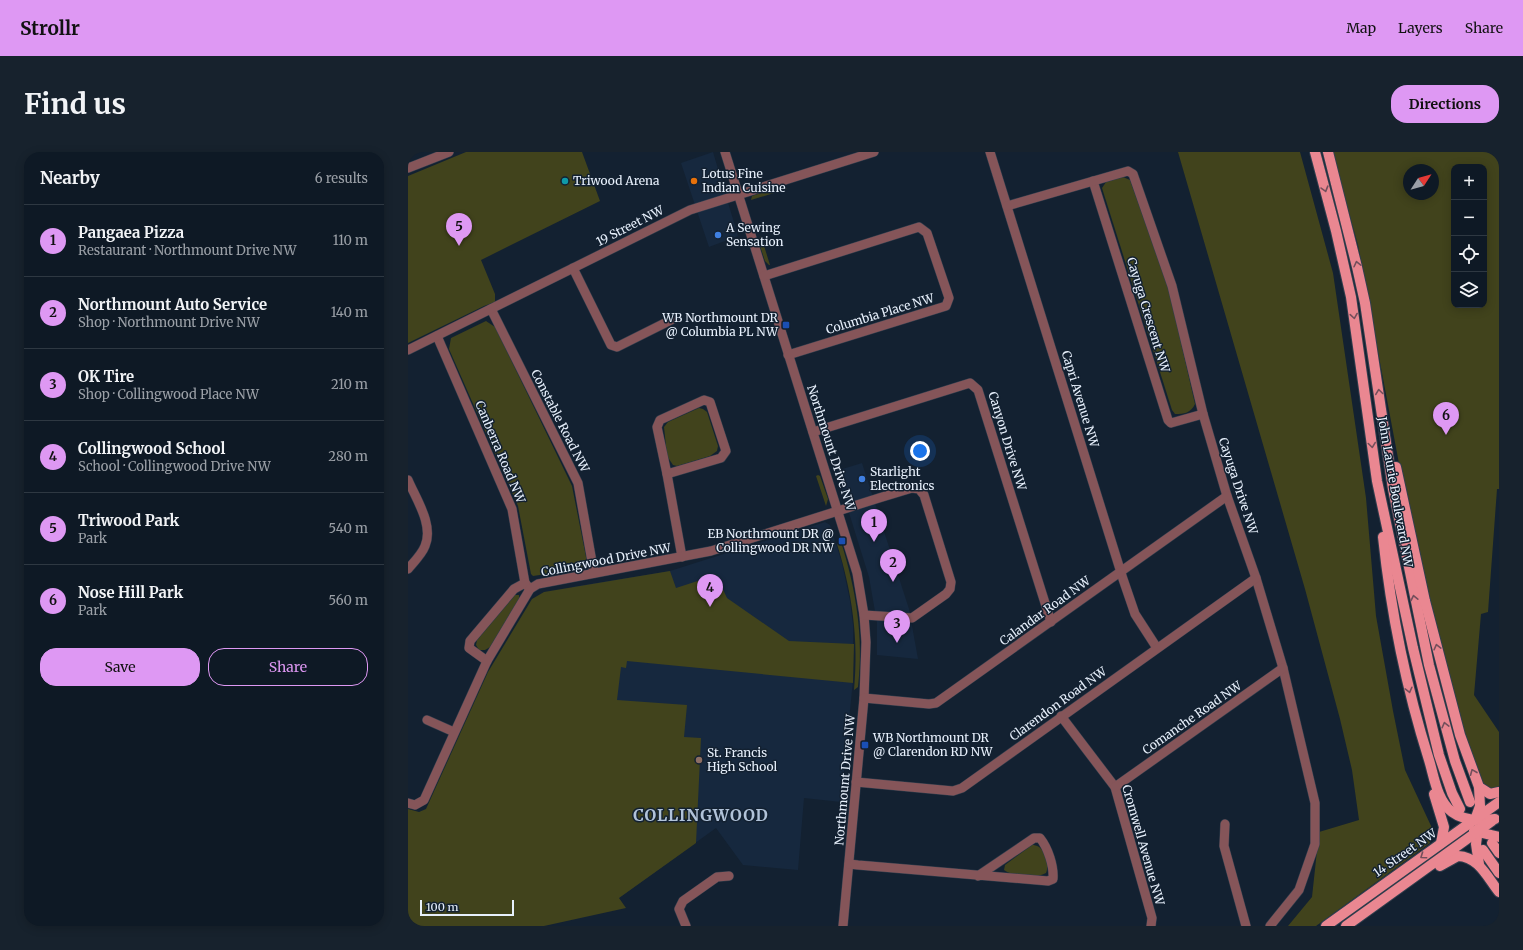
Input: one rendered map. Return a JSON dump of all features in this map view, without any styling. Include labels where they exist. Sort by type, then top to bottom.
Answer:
[{"type":"main road","name":"John Laurie Boulevard NW","points":[[1314,152],[1336,231],[1351,297],[1377,481],[1431,729],[1445,775],[1460,809]]},
{"type":"main road","name":"John Laurie Boulevard NW","points":[[1328,152],[1357,267],[1370,330],[1392,488],[1429,665],[1455,761],[1470,802]]},
{"type":"main road","points":[[1385,431],[1394,454],[1425,600],[1460,735],[1479,787],[1479,820],[1471,834]]},
{"type":"main road","points":[[1377,481],[1385,554],[1402,657],[1415,715],[1438,789],[1451,812],[1462,818],[1479,820],[1497,818]]},
{"type":"main road","points":[[1415,715],[1414,727],[1423,765],[1443,821],[1444,831],[1441,843]]},
{"type":"main road","points":[[1479,787],[1490,794],[1499,792]]},
{"type":"main road","name":"14 Street NW","points":[[1326,926],[1458,831],[1479,820],[1489,809],[1499,802]]},
{"type":"main road","name":"14 Street NW","points":[[1346,926],[1471,834],[1497,818]]},
{"type":"main road","points":[[1458,831],[1496,840],[1499,853]]},
{"type":"main road","points":[[1471,834],[1476,844],[1479,864]]},
{"type":"main road","points":[[1483,850],[1499,873]]},
{"type":"main road","points":[[1383,899],[1416,882],[1458,856],[1472,859],[1479,864],[1499,892]]},
{"type":"street","points":[[408,168],[449,152]]},
{"type":"street","name":"Northmount Drive NW","points":[[725,152],[857,573],[864,615],[866,642],[864,698],[843,926]]},
{"type":"street","name":"19 Street NW","points":[[408,350],[690,210],[874,152]]},
{"type":"street","name":"Capri Avenue NW","points":[[990,152],[1135,614],[1157,648]]},
{"type":"street","name":"Cayuga Drive NW","points":[[1007,206],[1128,171],[1133,174],[1172,286],[1203,414],[1227,496],[1256,578],[1283,668],[1315,803],[1314,844],[1299,890],[1270,926]]},
{"type":"street","name":"Cayuga Crescent NW","points":[[1093,180],[1168,420],[1171,423],[1203,414]]},
{"type":"street","name":"Columbia Place NW","points":[[764,276],[918,227],[927,233],[949,298],[946,306],[788,354]]},
{"type":"street","points":[[573,268],[611,345],[617,347],[677,316]]},
{"type":"street","name":"Constable Road NW","points":[[491,309],[578,483],[594,573]]},
{"type":"street","name":"Canberra Road NW","points":[[437,336],[512,509],[528,586]]},
{"type":"street","name":"Canyon Drive NW","points":[[813,432],[970,383],[978,390],[1051,622]]},
{"type":"street","points":[[666,474],[721,458],[726,451],[710,402],[704,400],[660,420],[657,428],[682,558]]},
{"type":"street","points":[[408,480],[424,517],[428,537],[425,547],[408,569]]},
{"type":"street","name":"Collingwood Drive NW","points":[[408,803],[415,805],[424,800],[487,661],[528,586],[682,558],[711,551],[912,488],[919,489],[924,495],[951,582],[950,589],[946,594],[912,618],[864,615]]},
{"type":"street","name":"Calandar Road NW","points":[[864,698],[930,704],[936,703],[1227,496]]},
{"type":"street","name":"Clarendon Road NW","points":[[856,782],[953,791],[962,788],[1256,578]]},
{"type":"street","points":[[487,661],[469,648],[470,641],[514,589],[528,586]]},
{"type":"street","name":"Comanche Road NW","points":[[1115,787],[1283,668]]},
{"type":"street","name":"Cromwell Avenue NW","points":[[1061,716],[1115,787],[1152,918],[1151,926]]},
{"type":"street","points":[[426,720],[454,732]]},
{"type":"street","points":[[1225,824],[1224,846],[1246,926]]},
{"type":"street","points":[[849,864],[978,876],[1048,881],[1053,879],[1053,873],[1045,844],[1040,838],[1034,838],[978,876]]},
{"type":"street","points":[[686,926],[679,909],[683,901],[717,877],[729,876]]},
{"type":"shaded area","points":[[713,152],[738,236],[709,247],[681,163]]},
{"type":"shaded area","points":[[862,463],[909,609],[918,659],[877,655],[877,623],[869,577],[836,471]]},
{"type":"shaded area","points":[[825,522],[830,525],[842,563],[850,601],[853,625],[853,680],[841,802],[804,798],[798,870],[743,865],[716,828],[619,898],[572,587],[670,571]]},
{"type":"green space","points":[[466,152],[582,152],[600,201],[481,260],[495,294],[495,302],[408,343],[408,176]]},
{"type":"green space","points":[[1178,152],[1300,152],[1333,273],[1366,498],[1376,616],[1393,711],[1405,770],[1432,828],[1430,843],[1316,926],[1288,926],[1312,897],[1319,832],[1359,820],[1352,770],[1340,719],[1305,589]]},
{"type":"green space","points":[[1332,152],[1499,152],[1499,489],[1497,489],[1488,612],[1481,614],[1474,695],[1499,732],[1499,789],[1484,787],[1476,770],[1454,696],[1409,517],[1358,245]]},
{"type":"green space","points":[[1123,177],[1130,180],[1168,286],[1195,404],[1189,411],[1184,413],[1175,414],[1172,410],[1102,188],[1106,182]]},
{"type":"green space","points":[[784,185],[787,189],[751,200],[752,196]]},
{"type":"green space","points":[[761,236],[770,265],[765,261],[758,240]]},
{"type":"green space","points":[[486,321],[495,327],[572,486],[587,562],[580,569],[533,576],[531,574],[518,506],[449,349],[451,338]]},
{"type":"green space","points":[[699,408],[707,412],[718,446],[717,451],[710,456],[677,466],[673,465],[667,456],[664,427],[668,422]]},
{"type":"green space","points":[[816,476],[820,476],[828,499],[826,506]]},
{"type":"green space","points":[[841,542],[855,596],[859,632],[860,669],[858,687],[854,690],[856,652],[855,634],[847,580],[837,544]]},
{"type":"green space","points":[[670,571],[676,588],[716,575],[727,598],[789,641],[854,644],[853,683],[627,661],[626,668],[621,667],[617,700],[687,705],[684,737],[701,738],[696,843],[619,898],[626,908],[544,926],[408,926],[408,809],[419,812],[426,809],[488,672],[532,599],[544,592]]},
{"type":"green space","points":[[515,595],[519,595],[519,599],[490,647],[485,650],[479,650],[476,645],[477,640]]},
{"type":"green space","points":[[1032,845],[1040,848],[1045,855],[1047,860],[1046,873],[1031,877],[1019,876],[1004,870],[1005,865]]},
{"type":"place","name":"Triwood Arena","points":[[565,181]]},
{"type":"place","name":"Lotus Fine Indian Cuisine","points":[[694,181]]},
{"type":"place","name":"A Sewing Sensation","points":[[718,235]]},
{"type":"place","name":"Triwood Park","points":[[459,246]]},
{"type":"place","name":"WB Northmount DR @ Columbia PL NW","points":[[786,325]]},
{"type":"place","name":"Nose Hill Park","points":[[1446,435]]},
{"type":"place","name":"Starlight Electronics","points":[[862,479]]},
{"type":"place","name":"EB Northmount DR @ Collingwood DR NW","points":[[842,541]]},
{"type":"place","name":"Pangaea Pizza","points":[[874,542]]},
{"type":"place","name":"Northmount Auto Service","points":[[893,582]]},
{"type":"place","name":"Collingwood School","points":[[710,607]]},
{"type":"place","name":"OK Tire","points":[[897,643]]},
{"type":"place","name":"WB Northmount DR @ Clarendon RD NW","points":[[865,745]]},
{"type":"place","name":"St. Francis High School","points":[[699,760]]},
{"type":"district","name":"COLLINGWOOD","points":[[701,815]]}]
